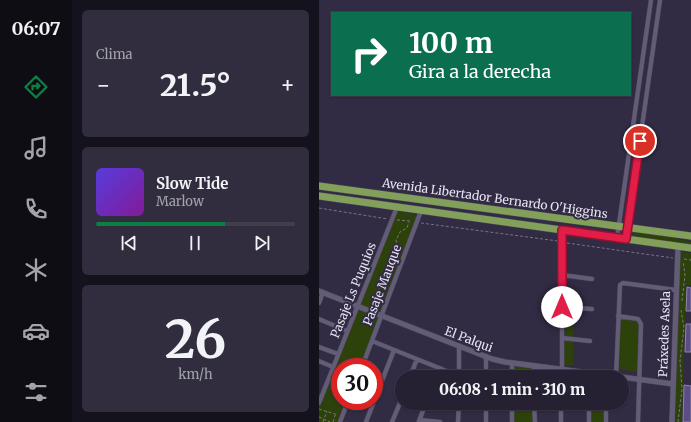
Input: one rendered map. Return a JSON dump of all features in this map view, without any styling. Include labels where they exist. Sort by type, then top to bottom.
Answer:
[{"type":"main road","name":"Avenida Libertador Bernardo O'Higgins","points":[[319,186],[691,236]]},
{"type":"main road","name":"Avenida Libertador Bernardo O'Higgins","points":[[319,196],[691,248]]},
{"type":"street","points":[[617,238],[651,0]]},
{"type":"street","points":[[626,239],[660,0]]},
{"type":"street","name":"Pasaje Ls Puquios","points":[[336,358],[397,207]]},
{"type":"street","name":"Pasaje Mauque","points":[[365,358],[421,211]]},
{"type":"street","points":[[562,230],[562,370]]},
{"type":"street","name":"Práxedes Asela","points":[[672,422],[678,247]]},
{"type":"street","points":[[562,276],[592,279]]},
{"type":"street","points":[[616,370],[619,288],[621,284],[623,283],[676,290]]},
{"type":"street","points":[[319,303],[321,291]]},
{"type":"street","name":"El Palqui","points":[[321,291],[381,316],[486,356],[512,363],[562,370]]},
{"type":"street","points":[[562,307],[592,309]]},
{"type":"street","points":[[618,316],[638,319],[641,321],[638,422]]},
{"type":"street","points":[[319,319],[347,331]]},
{"type":"street","points":[[562,338],[590,341]]},
{"type":"street","points":[[372,340],[445,370]]},
{"type":"street","points":[[459,346],[459,370]]},
{"type":"street","points":[[319,347],[338,354]]},
{"type":"street","points":[[366,422],[394,350]]},
{"type":"street","points":[[486,356],[486,370]]},
{"type":"street","points":[[413,370],[417,359]]},
{"type":"street","points":[[319,361],[331,366]]},
{"type":"street","points":[[512,363],[512,370]]},
{"type":"street","name":"Pasaje Ls Puquios","points":[[319,402],[331,372]]},
{"type":"street","name":"El Palqui","points":[[629,378],[673,384]]},
{"type":"street","points":[[319,388],[324,390]]},
{"type":"street","points":[[341,421],[345,410]]},
{"type":"street","points":[[392,422],[397,410]]},
{"type":"street","points":[[423,410],[419,421],[440,422]]},
{"type":"street","points":[[459,410],[459,422]]},
{"type":"street","points":[[486,410],[486,422]]},
{"type":"street","points":[[512,410],[512,422]]},
{"type":"street","points":[[535,410],[535,422]]},
{"type":"street","points":[[561,410],[561,422]]},
{"type":"street","points":[[589,410],[589,422]]},
{"type":"street","points":[[606,410],[606,422]]},
{"type":"path","points":[[319,208],[677,258]]},
{"type":"path","points":[[372,312],[375,306],[375,294],[387,281],[385,267],[400,255],[396,240],[400,232],[407,228],[409,221]]},
{"type":"path","points":[[681,304],[685,275],[682,259],[691,260]]},
{"type":"path","points":[[678,422],[682,389],[680,361],[684,328],[681,310]]},
{"type":"path","points":[[319,409],[335,414],[341,421]]},
{"type":"path","points":[[323,422],[327,412]]},
{"type":"path","points":[[333,422],[335,414]]},
{"type":"path","points":[[319,417],[330,422]]},
{"type":"green space","points":[[397,211],[421,216],[363,358],[338,358]]},
{"type":"green space","points":[[633,231],[691,242],[691,246],[632,238]]},
{"type":"green space","points":[[682,252],[691,253],[691,285],[686,285],[682,422],[675,422],[680,254]]},
{"type":"green space","points":[[565,310],[573,310],[573,365],[564,365]]},
{"type":"green space","points":[[620,318],[637,322],[639,326],[637,372],[618,369]]},
{"type":"green space","points":[[514,366],[532,368],[532,370],[514,370]]},
{"type":"green space","points":[[331,376],[331,410],[342,410],[337,422],[319,422],[319,406]]},
{"type":"green space","points":[[514,410],[532,410],[533,422],[514,422]]},
{"type":"green space","points":[[591,410],[604,410],[603,422],[591,422]]},
{"type":"building","points":[[687,287],[691,288],[691,311],[686,311]]},
{"type":"building","points":[[686,324],[691,324],[691,352],[685,352]]},
{"type":"building","points":[[684,385],[691,386],[691,422],[683,422]]},
{"type":"route","points":[[562,307],[562,230],[626,239],[640,141]]}]
